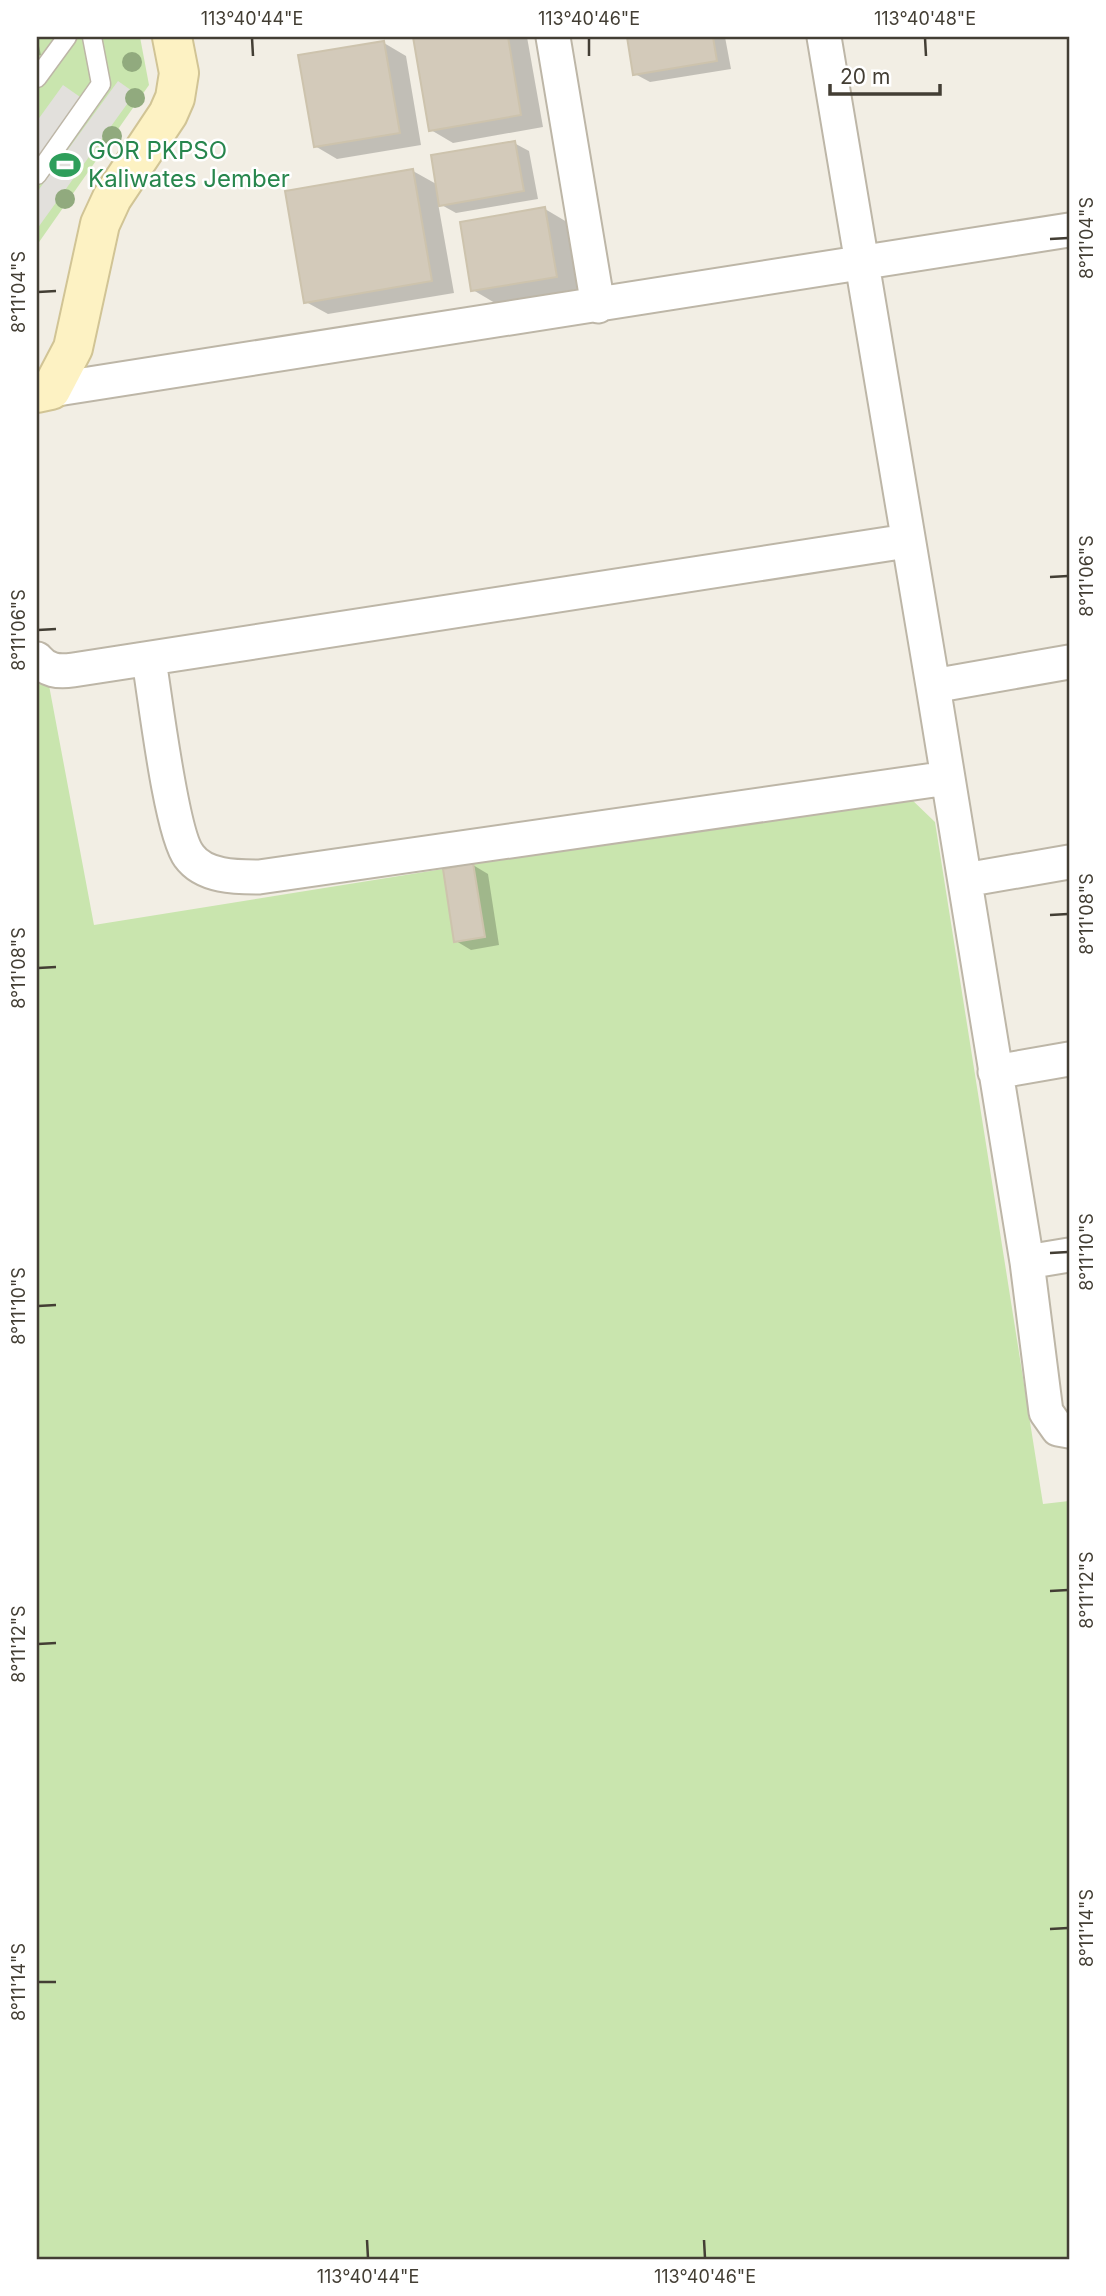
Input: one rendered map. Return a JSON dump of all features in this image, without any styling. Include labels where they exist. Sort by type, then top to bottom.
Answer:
[{"type":"street","points":[[44,392],[73,348],[100,224],[112,198],[176,98],[179,73],[172,37]]},
{"type":"street","points":[[553,37],[598,306]]},
{"type":"street","points":[[824,37],[1027,1262],[1046,1412],[1058,1429],[1069,1431]]},
{"type":"street","points":[[44,392],[1069,230]]},
{"type":"street","points":[[37,659],[43,666],[57,672],[149,660],[907,541]]},
{"type":"street","points":[[149,660],[178,826],[188,856],[208,871],[234,877],[272,875],[948,778]]},
{"type":"street","points":[[933,686],[1069,662]]},
{"type":"street","points":[[965,880],[1069,862]]},
{"type":"street","points":[[995,1072],[1069,1059]]},
{"type":"street","points":[[1027,1262],[1069,1255]]},
{"type":"lane","points":[[37,78],[67,37]]},
{"type":"lane","points":[[37,175],[101,84],[92,37]]},
{"type":"green space","name":"GOR PKPSO Kaliwates Jember","points":[[37,37],[140,37],[149,85],[37,245]]},
{"type":"green space","points":[[37,677],[48,680],[94,925],[443,869],[455,942],[485,937],[473,863],[909,797],[935,822],[1043,1504],[1069,1501],[1069,2259],[37,2259]]},
{"type":"shaded area","points":[[118,81],[135,93],[37,229],[37,192]]},
{"type":"shaded area","points":[[63,85],[83,99],[37,163],[37,121]]},
{"type":"building","points":[[413,37],[508,37],[521,115],[429,131]]},
{"type":"building","points":[[627,37],[713,37],[717,61],[633,75]]},
{"type":"building","points":[[384,41],[400,133],[314,147],[298,55]]},
{"type":"building","points":[[515,141],[524,191],[439,206],[431,155]]},
{"type":"building","points":[[413,169],[432,281],[304,303],[285,191]]},
{"type":"building","points":[[545,207],[557,277],[471,291],[460,222]]},
{"type":"building","points":[[473,863],[485,937],[454,942],[443,869]]},
{"type":"place","name":"GOR PKPSO Kaliwates Jember","points":[[65,165]]}]
